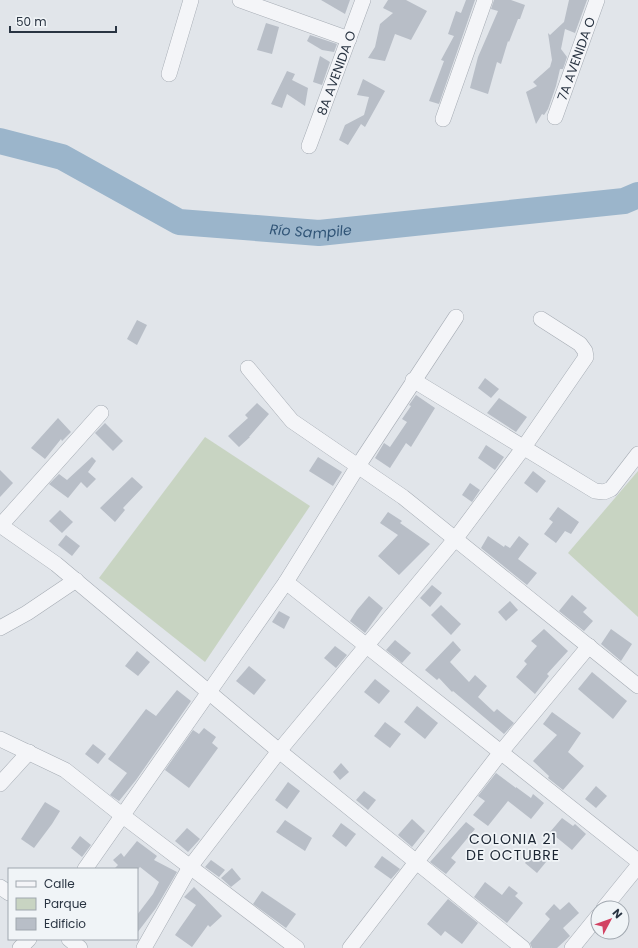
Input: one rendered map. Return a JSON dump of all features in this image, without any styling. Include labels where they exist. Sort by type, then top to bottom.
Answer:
[{"type":"street","points":[[168,74],[191,0]]},
{"type":"street","points":[[240,0],[349,39]]},
{"type":"street","name":"8A AVENIDA O","points":[[309,146],[363,0]]},
{"type":"street","points":[[443,119],[485,0]]},
{"type":"street","name":"7A AVENIDA O","points":[[554,117],[597,0]]},
{"type":"street","points":[[86,868],[286,582],[413,380],[456,317]]},
{"type":"street","points":[[144,948],[190,867],[279,751],[456,538],[524,447],[586,357],[585,351],[580,344],[541,319]]},
{"type":"street","points":[[248,368],[292,421],[403,496],[638,686]]},
{"type":"street","points":[[413,380],[594,491],[604,492],[611,489],[638,454]]},
{"type":"street","points":[[101,412],[0,525],[56,564],[76,580],[279,751],[522,948]]},
{"type":"street","points":[[0,628],[27,614],[76,580]]},
{"type":"street","points":[[286,582],[638,861]]},
{"type":"street","points":[[350,948],[500,752],[589,646]]},
{"type":"street","points":[[0,739],[65,770],[297,948]]},
{"type":"street","points":[[0,784],[28,752]]},
{"type":"street","points":[[610,900],[638,866]]},
{"type":"street","points":[[0,887],[8,893]]},
{"type":"street","points":[[572,948],[590,926]]},
{"type":"street","points":[[20,948],[28,940]]},
{"type":"street","points":[[70,940],[80,948]]},
{"type":"green space","points":[[205,437],[310,506],[205,662],[99,578]]},
{"type":"green space","points":[[638,471],[638,617],[568,553]]},
{"type":"building","points":[[321,0],[350,0],[345,14]]},
{"type":"building","points":[[388,0],[406,0],[427,11],[411,40],[395,34],[385,61],[368,58],[375,47],[380,24],[393,13],[383,8]]},
{"type":"building","points":[[466,0],[475,0],[439,104],[429,101],[444,61],[441,60],[454,36],[448,34],[456,11],[461,13]]},
{"type":"building","points":[[494,0],[511,0],[525,5],[520,19],[518,19],[509,42],[508,41],[501,64],[497,62],[488,94],[470,88],[478,57],[498,11],[491,9]]},
{"type":"building","points":[[569,0],[587,0],[575,33],[565,29],[561,49],[567,57],[563,69],[560,69],[548,109],[544,115],[542,114],[536,124],[526,92],[537,86],[533,82],[550,67],[552,60],[548,33],[550,35],[564,22]]},
{"type":"building","points":[[266,23],[279,27],[272,54],[257,50]]},
{"type":"building","points":[[310,35],[337,44],[334,52],[322,50],[307,41]]},
{"type":"building","points":[[320,56],[330,62],[322,85],[313,82]]},
{"type":"building","points":[[287,71],[295,74],[292,80],[308,88],[305,106],[287,94],[282,108],[271,104]]},
{"type":"building","points":[[363,79],[385,91],[365,127],[361,124],[348,145],[339,140],[345,125],[364,115],[369,97],[357,95]]},
{"type":"building","points":[[137,320],[147,325],[137,345],[127,339]]},
{"type":"building","points":[[485,378],[499,389],[491,398],[478,388]]},
{"type":"building","points":[[416,395],[435,408],[411,447],[406,443],[390,468],[375,458],[384,443],[390,447],[407,422],[402,419],[411,406],[409,405]]},
{"type":"building","points":[[499,398],[527,417],[516,432],[487,413]]},
{"type":"building","points":[[257,403],[269,414],[250,437],[239,447],[228,436],[248,418],[245,415]]},
{"type":"building","points":[[58,418],[71,432],[62,441],[61,439],[45,459],[31,448]]},
{"type":"building","points":[[105,423],[123,441],[113,451],[95,433]]},
{"type":"building","points":[[486,445],[504,457],[495,470],[478,458]]},
{"type":"building","points":[[92,457],[96,461],[88,472],[96,479],[87,488],[81,482],[68,498],[49,484],[59,474],[67,480]]},
{"type":"building","points":[[318,457],[342,472],[333,486],[309,471]]},
{"type":"building","points":[[0,470],[13,483],[0,497]]},
{"type":"building","points":[[533,471],[546,481],[537,493],[524,483]]},
{"type":"building","points":[[132,477],[143,487],[123,508],[125,510],[115,522],[100,508]]},
{"type":"building","points":[[470,483],[480,490],[472,502],[462,495]]},
{"type":"building","points":[[558,507],[579,522],[571,534],[565,531],[556,543],[544,534],[553,522],[549,519]]},
{"type":"building","points":[[60,510],[73,522],[62,533],[49,521]]},
{"type":"building","points":[[388,512],[402,521],[400,523],[430,544],[399,575],[378,556],[398,535],[380,523]]},
{"type":"building","points":[[66,535],[80,546],[72,556],[58,545]]},
{"type":"building","points":[[488,536],[504,547],[505,545],[510,548],[519,536],[529,544],[518,559],[537,573],[527,585],[481,548]]},
{"type":"building","points":[[432,585],[442,593],[430,607],[420,598]]},
{"type":"building","points":[[572,595],[587,608],[583,612],[593,621],[584,631],[559,611]]},
{"type":"building","points":[[369,596],[383,608],[365,633],[350,621]]},
{"type":"building","points":[[510,601],[518,610],[506,621],[498,612]]},
{"type":"building","points":[[441,605],[461,624],[451,635],[431,615]]},
{"type":"building","points":[[279,611],[290,617],[284,629],[272,622]]},
{"type":"building","points":[[544,629],[568,651],[547,674],[549,676],[535,694],[516,677],[527,664],[524,661],[537,646],[531,641]]},
{"type":"building","points":[[611,629],[632,644],[621,661],[601,644]]},
{"type":"building","points":[[395,640],[411,653],[402,663],[386,650]]},
{"type":"building","points":[[453,641],[461,650],[450,662],[469,682],[475,675],[487,686],[478,697],[494,712],[497,709],[514,723],[504,734],[453,691],[452,692],[439,678],[437,680],[425,670]]},
{"type":"building","points":[[335,646],[347,655],[336,668],[324,658]]},
{"type":"building","points":[[137,651],[150,662],[138,676],[125,666]]},
{"type":"building","points":[[249,666],[266,680],[254,695],[236,681]]},
{"type":"building","points":[[592,672],[627,701],[613,719],[578,689]]},
{"type":"building","points":[[375,679],[390,691],[379,704],[364,692]]},
{"type":"building","points":[[177,690],[191,701],[136,780],[119,801],[110,795],[127,773],[108,759],[146,709],[156,716]]},
{"type":"building","points":[[417,706],[438,723],[425,739],[404,722]]},
{"type":"building","points":[[552,712],[581,733],[568,752],[584,766],[563,790],[548,778],[549,776],[533,761],[557,735],[543,724]]},
{"type":"building","points":[[385,722],[401,734],[390,748],[374,736]]},
{"type":"building","points":[[204,728],[216,737],[212,743],[218,748],[189,788],[165,770],[193,730],[199,734]]},
{"type":"building","points":[[93,744],[106,754],[98,764],[85,754]]},
{"type":"building","points":[[341,763],[349,772],[340,780],[333,772]]},
{"type":"building","points":[[496,773],[531,798],[533,794],[544,803],[531,819],[508,801],[488,826],[473,815],[485,801],[478,796]]},
{"type":"building","points":[[288,782],[300,791],[287,809],[275,800]]},
{"type":"building","points":[[596,786],[607,796],[596,808],[585,799]]},
{"type":"building","points":[[364,791],[376,800],[368,810],[356,800]]},
{"type":"building","points":[[45,802],[60,811],[34,848],[21,839]]},
{"type":"building","points":[[562,818],[573,826],[575,824],[586,834],[572,850],[550,832]]},
{"type":"building","points":[[412,819],[425,831],[412,847],[398,835]]},
{"type":"building","points":[[285,820],[312,838],[305,851],[276,832]]},
{"type":"building","points":[[466,822],[475,829],[451,858],[456,862],[446,874],[430,862]]},
{"type":"building","points":[[341,823],[356,834],[346,847],[332,836]]},
{"type":"building","points":[[187,828],[200,839],[188,852],[175,841]]},
{"type":"building","points":[[80,836],[91,845],[82,857],[71,848]]},
{"type":"building","points":[[137,841],[157,856],[154,860],[177,872],[156,908],[138,932],[138,914],[153,894],[159,882],[140,867],[138,869],[115,868],[118,865],[113,860],[121,853],[124,857]]},
{"type":"building","points":[[533,852],[546,862],[537,873],[525,863]]},
{"type":"building","points":[[382,856],[400,869],[391,879],[374,867]]},
{"type":"building","points":[[211,860],[225,870],[219,877],[205,867]]},
{"type":"building","points":[[232,868],[241,879],[231,887],[221,878]]},
{"type":"building","points":[[485,882],[502,895],[509,886],[518,893],[515,896],[523,903],[507,923],[474,897]]},
{"type":"building","points":[[194,887],[222,916],[210,927],[208,925],[192,947],[175,935],[196,905],[184,897]]},
{"type":"building","points":[[262,891],[296,914],[286,928],[253,904]]},
{"type":"building","points":[[448,899],[478,923],[462,944],[445,931],[441,936],[427,924]]},
{"type":"building","points":[[569,902],[579,913],[563,928],[570,936],[557,948],[532,948],[530,943],[550,919],[545,914],[554,904],[560,910]]},
{"type":"waterway","name":"Río Sampile","points":[[0,141],[62,157],[179,222],[319,233],[624,201],[638,195]]},
{"type":"district","name":"COLONIA 21 DE OCTUBRE","points":[[513,848]]}]
